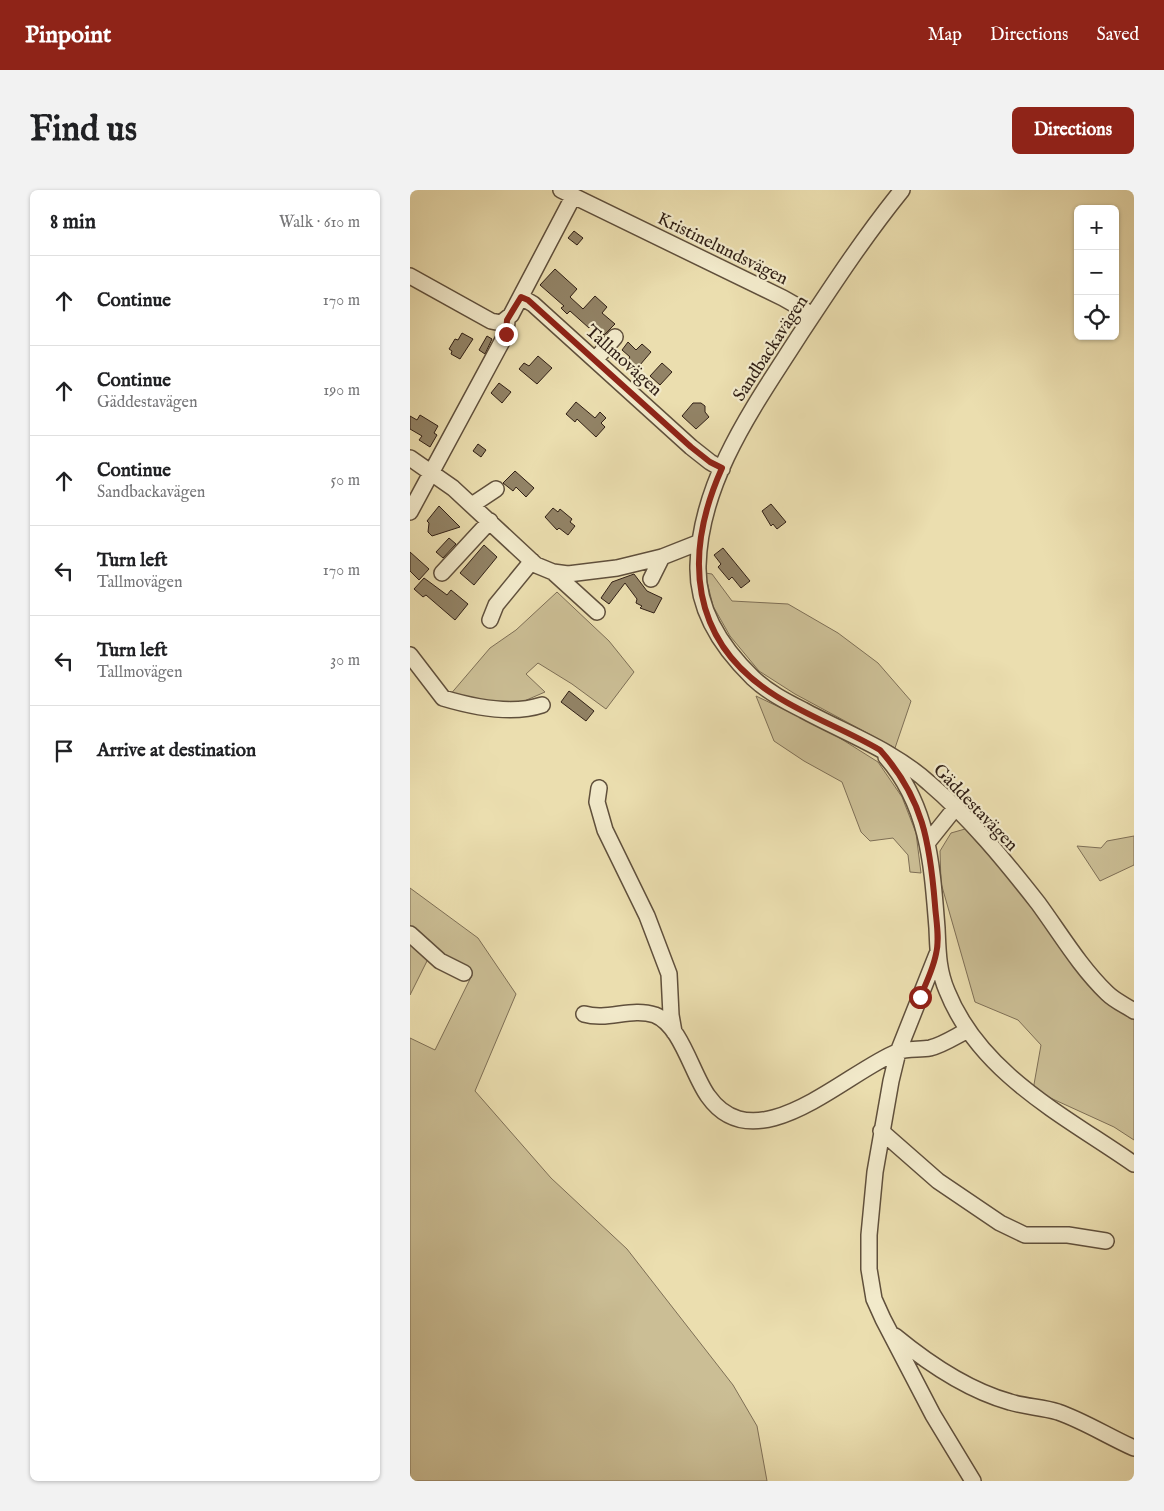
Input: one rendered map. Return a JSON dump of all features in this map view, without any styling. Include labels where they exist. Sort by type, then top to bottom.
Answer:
[{"type":"street","name":"Sandbackavägen","points":[[700,542],[706,511],[722,468],[757,402],[875,224],[902,190]]},
{"type":"street","name":"Kristinelundsvägen","points":[[567,194],[783,298],[813,315]]},
{"type":"street","points":[[410,512],[433,473],[506,334],[507,320],[521,297],[567,194]]},
{"type":"street","points":[[410,276],[496,323],[507,320]]},
{"type":"street","name":"Tallmovägen","points":[[521,297],[533,304],[691,447],[710,462],[722,468]]},
{"type":"street","points":[[595,360],[615,337]]},
{"type":"street","points":[[410,458],[433,473],[472,505],[532,561],[553,572],[597,612]]},
{"type":"street","points":[[472,505],[496,489]]},
{"type":"street","points":[[442,573],[490,521]]},
{"type":"street","points":[[553,572],[568,574],[617,568],[662,557],[700,542]]},
{"type":"street","name":"Gäddestavägen","points":[[700,542],[698,568],[701,595],[708,618],[721,643],[738,663],[775,696],[880,750],[928,781],[956,808],[1023,884],[1107,994],[1134,1011]]},
{"type":"street","points":[[651,580],[662,557]]},
{"type":"street","points":[[490,620],[496,605],[532,561]]},
{"type":"street","points":[[410,655],[443,698],[512,710],[527,710],[542,705]]},
{"type":"street","points":[[880,750],[892,764],[913,798],[924,824],[932,863],[937,954],[946,990],[968,1030],[1002,1069],[1031,1095],[1099,1138],[1134,1164]]},
{"type":"street","points":[[599,788],[597,802],[606,830],[647,916],[666,966],[674,1032],[708,1097],[725,1114],[741,1122],[757,1123],[782,1115],[831,1092],[898,1052],[932,1047],[968,1030]]},
{"type":"street","points":[[928,842],[956,808]]},
{"type":"street","points":[[410,934],[440,961],[464,973]]},
{"type":"street","points":[[937,954],[898,1052],[881,1131],[869,1235],[869,1269],[874,1298],[888,1330],[933,1415],[973,1481]]},
{"type":"street","points":[[584,1014],[595,1017],[611,1017],[635,1011],[656,1016],[674,1032]]},
{"type":"street","points":[[881,1131],[938,1181],[1000,1223],[1025,1235],[1068,1235],[1106,1241]]},
{"type":"street","points":[[888,1330],[926,1360],[960,1382],[985,1394],[1012,1403],[1059,1412],[1134,1448]]},
{"type":"shaded area","points":[[705,573],[712,574],[732,601],[788,604],[838,633],[878,663],[911,701],[895,748],[795,694],[759,671],[730,636],[713,606]]},
{"type":"shaded area","points":[[557,592],[609,641],[634,672],[606,709],[572,684],[538,663],[526,674],[545,692],[515,705],[449,696],[490,648],[516,630]]},
{"type":"shaded area","points":[[756,696],[827,730],[878,762],[902,797],[916,833],[921,873],[910,872],[908,855],[893,838],[870,841],[861,832],[842,782],[804,761],[774,741]]},
{"type":"shaded area","points":[[965,829],[1134,1017],[1134,1140],[1114,1127],[1033,1090],[1041,1045],[1018,1020],[975,1002],[941,883],[940,851],[951,833]]},
{"type":"shaded area","points":[[1134,836],[1134,865],[1100,881],[1077,846],[1101,848],[1107,841]]},
{"type":"shaded area","points":[[410,888],[478,938],[516,994],[475,1091],[551,1178],[627,1249],[733,1385],[757,1426],[767,1481],[410,1481],[410,1038],[435,1050],[472,975],[430,955],[410,995]]},
{"type":"building","points":[[574,231],[583,238],[577,245],[568,238]]},
{"type":"building","points":[[555,269],[577,289],[570,297],[583,309],[595,296],[607,307],[602,313],[615,324],[604,335],[592,324],[589,328],[570,311],[567,314],[561,308],[564,306],[540,285]]},
{"type":"building","points":[[462,333],[473,339],[460,359],[451,354],[452,351],[449,349],[455,339],[458,340]]},
{"type":"building","points":[[487,336],[492,339],[485,354],[479,350]]},
{"type":"building","points":[[628,342],[636,350],[642,344],[651,352],[634,372],[625,363],[630,357],[622,350]]},
{"type":"building","points":[[538,356],[552,368],[537,384],[519,369],[524,363],[529,366]]},
{"type":"building","points":[[662,363],[672,372],[660,385],[650,376]]},
{"type":"building","points":[[499,383],[511,392],[502,403],[491,393]]},
{"type":"building","points":[[576,402],[595,418],[600,412],[606,418],[601,423],[605,427],[596,437],[577,419],[575,422],[566,414]]},
{"type":"building","points":[[693,403],[701,403],[705,406],[705,412],[709,417],[696,429],[682,416]]},
{"type":"building","points":[[420,415],[438,426],[434,433],[437,435],[430,447],[419,440],[422,436],[410,429],[410,416],[417,420]]},
{"type":"building","points":[[478,444],[486,450],[481,457],[473,451]]},
{"type":"building","points":[[515,471],[534,488],[526,497],[516,487],[513,491],[503,483]]},
{"type":"building","points":[[771,504],[786,522],[777,529],[773,524],[771,526],[762,511]]},
{"type":"building","points":[[439,506],[460,527],[432,536],[428,532],[429,523],[427,521]]},
{"type":"building","points":[[553,508],[558,512],[560,509],[572,519],[570,522],[575,526],[568,535],[559,528],[557,530],[545,517]]},
{"type":"building","points":[[449,538],[456,544],[443,558],[436,552]]},
{"type":"building","points":[[484,545],[497,557],[474,585],[460,573]]},
{"type":"building","points":[[723,548],[750,581],[741,588],[732,577],[729,580],[718,567],[721,564],[714,555]]},
{"type":"building","points":[[410,552],[429,569],[419,580],[410,571]]},
{"type":"building","points":[[634,574],[647,591],[662,598],[654,613],[640,608],[642,606],[636,603],[637,599],[625,583],[609,604],[601,598],[612,582]]},
{"type":"building","points":[[424,578],[447,595],[451,590],[468,604],[455,620],[426,595],[423,597],[414,589]]},
{"type":"building","points":[[569,691],[594,711],[586,721],[561,702]]},
{"type":"route","points":[[506,334],[507,320],[521,297],[528,300],[691,447],[710,462],[722,468],[706,511],[700,542],[698,568],[701,595],[708,618],[721,643],[756,681],[775,696],[880,750],[892,764],[913,798],[924,824],[932,863],[937,934],[937,954],[920,997]]}]
